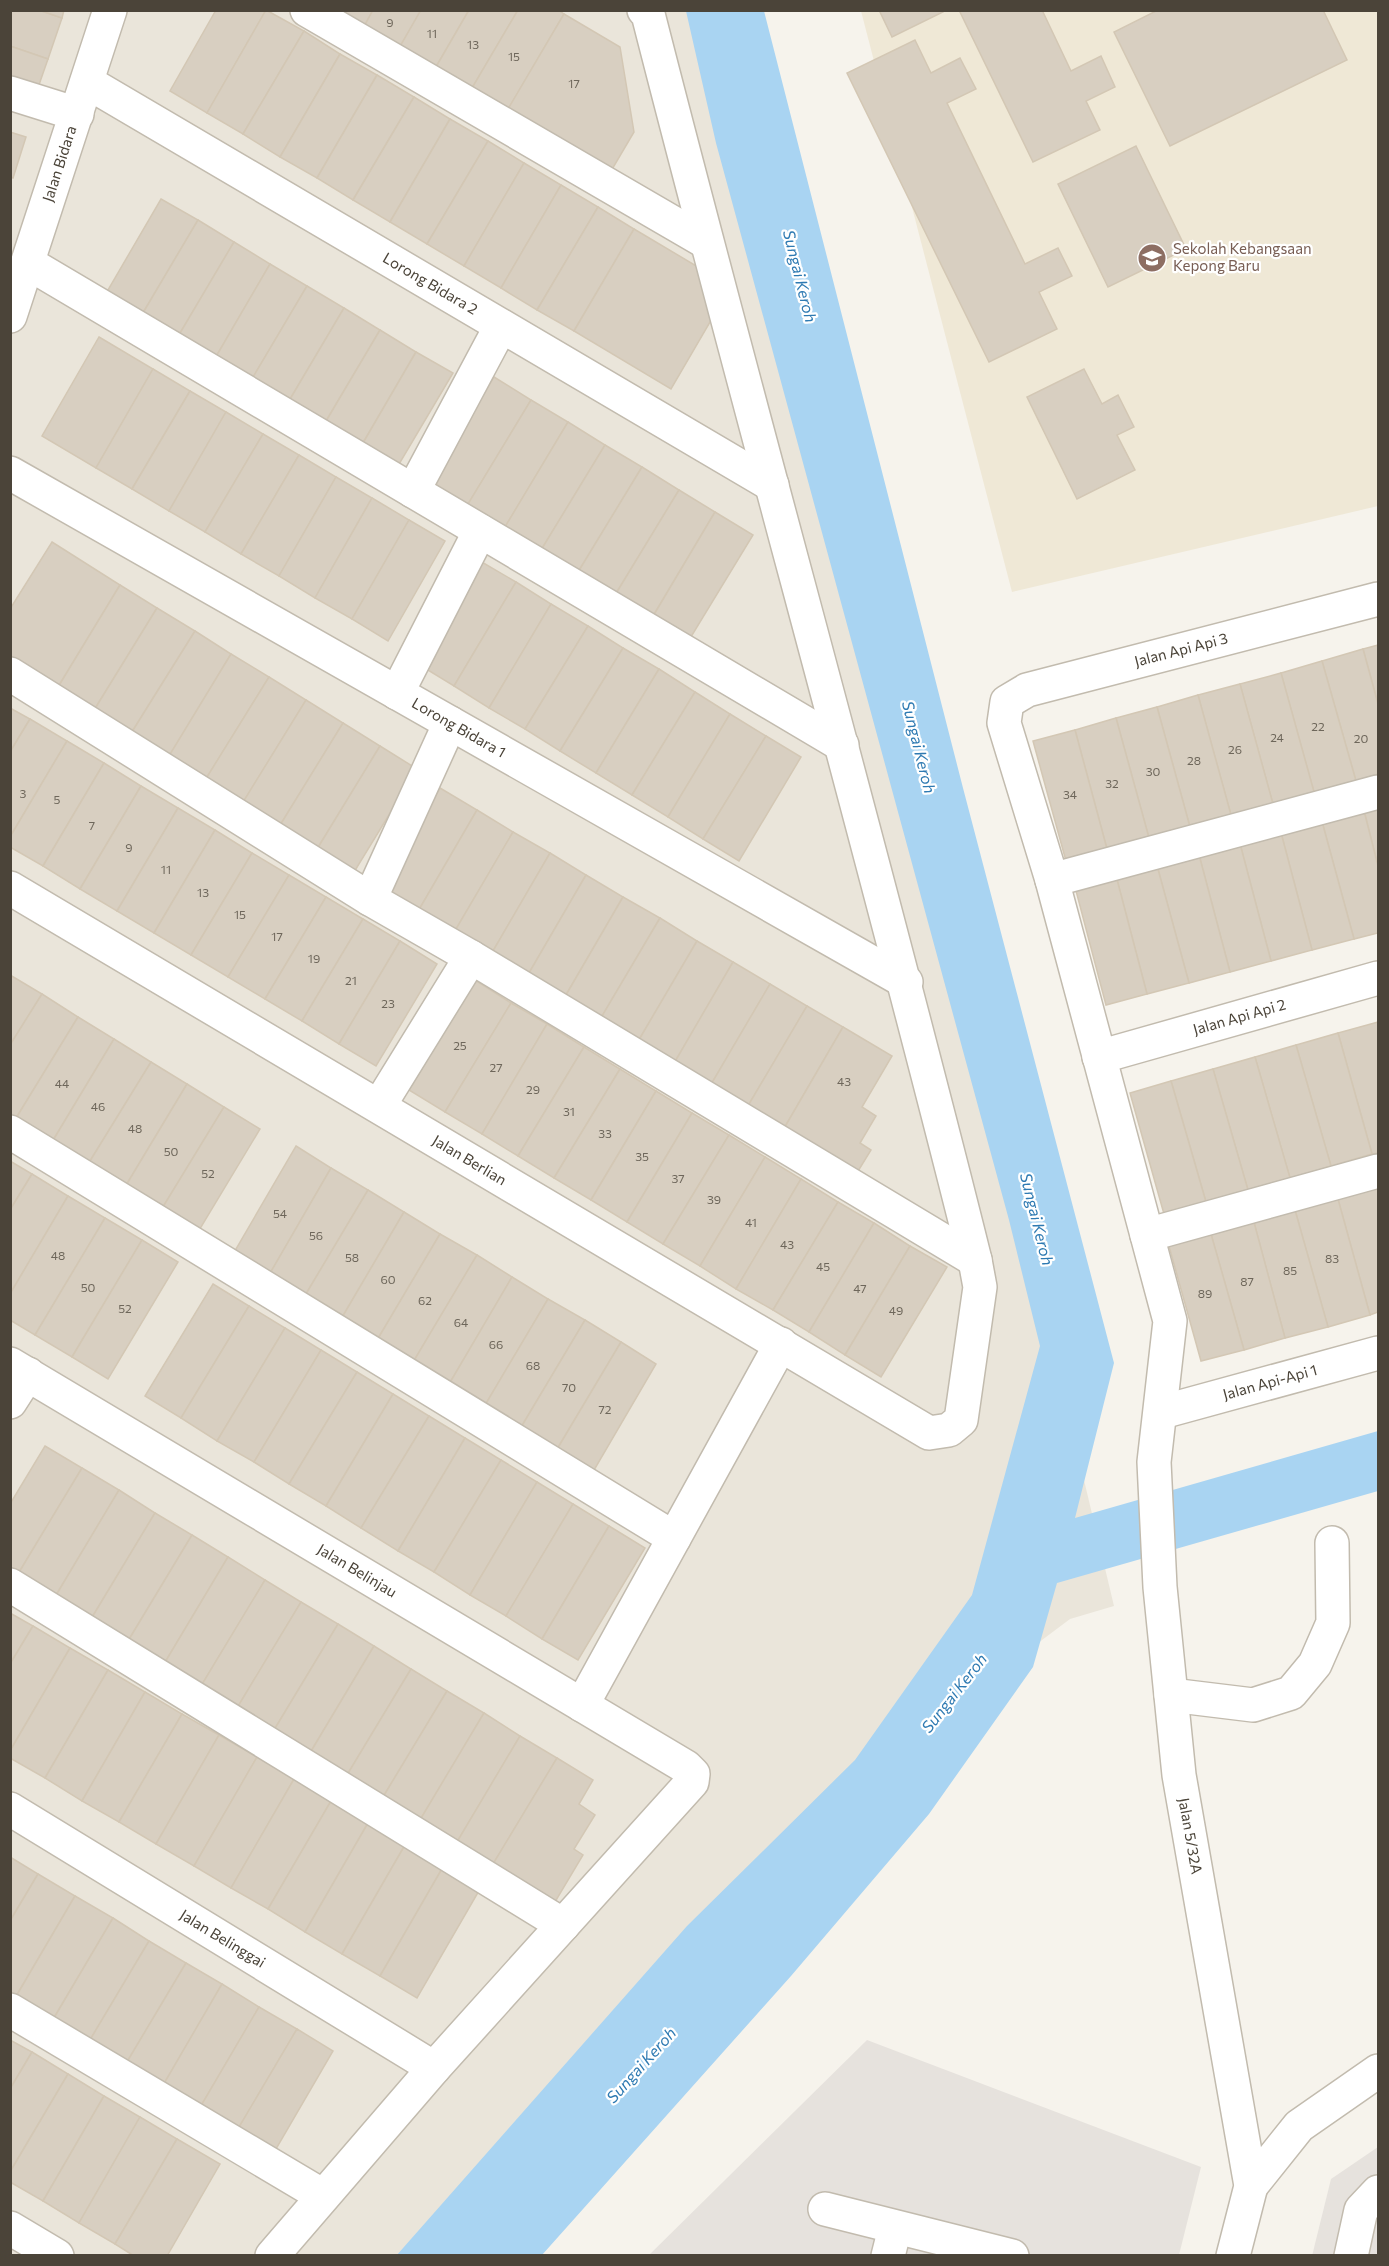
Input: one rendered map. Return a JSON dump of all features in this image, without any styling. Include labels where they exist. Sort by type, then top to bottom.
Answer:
[{"type":"street","name":"Jalan Bidara","points":[[10,316],[110,10]]},
{"type":"street","points":[[307,10],[706,242]]},
{"type":"street","points":[[646,12],[906,982],[975,1260]]},
{"type":"street","name":"Lorong Bidara 2","points":[[87,82],[772,485]]},
{"type":"street","points":[[10,93],[76,114]]},
{"type":"street","points":[[28,263],[842,745]]},
{"type":"street","points":[[413,491],[501,326]]},
{"type":"street","name":"Lorong Bidara 1","points":[[10,473],[906,982]]},
{"type":"street","points":[[397,693],[480,531]]},
{"type":"street","name":"Jalan Api Api 3","points":[[1004,723],[1007,702],[1027,690],[1378,598]]},
{"type":"street","points":[[10,674],[369,899],[471,957],[975,1260]]},
{"type":"street","points":[[369,899],[450,723]]},
{"type":"street","name":"Jalan 5/32A","points":[[1004,723],[1052,880],[1170,1321],[1162,1412],[1154,1462],[1160,1587],[1179,1775],[1251,2186],[1233,2256]]},
{"type":"street","points":[[1052,880],[1378,792]]},
{"type":"street","name":"Jalan Berlian","points":[[10,888],[929,1433],[949,1430],[961,1420],[980,1287],[975,1260]]},
{"type":"street","points":[[379,1107],[471,957]]},
{"type":"street","name":"Jalan Api Api 2","points":[[1099,1057],[1378,978]]},
{"type":"street","points":[[10,1132],[674,1538]]},
{"type":"street","points":[[1147,1235],[1378,1171]]},
{"type":"street","points":[[582,1705],[781,1344]]},
{"type":"street","name":"Jalan Api-Api 1","points":[[1162,1412],[1378,1353]]},
{"type":"street","points":[[10,1402],[19,1369]]},
{"type":"street","name":"Jalan Belinjau","points":[[19,1369],[686,1767],[693,1774],[692,1782],[563,1925]]},
{"type":"street","points":[[1171,1695],[1253,1705],[1291,1693],[1315,1664],[1333,1623],[1332,1543]]},
{"type":"street","points":[[10,1585],[563,1925],[434,2068],[272,2256]]},
{"type":"street","name":"Jalan Belinggai","points":[[10,1809],[434,2068]]},
{"type":"street","points":[[10,2010],[323,2196]]},
{"type":"street","points":[[1251,2186],[1299,2126],[1378,2071]]},
{"type":"street","points":[[1351,2256],[1361,2210],[1378,2192]]},
{"type":"street","points":[[825,2209],[892,2242],[1012,2256]]},
{"type":"street","points":[[10,2228],[57,2256]]},
{"type":"shaded area","points":[[11,11],[740,11],[758,112],[1114,1606],[1070,1619],[982,1685],[460,2255],[11,2256]]},
{"type":"shaded area","name":"Sekolah Kebangsaan Kepong Baru","points":[[861,11],[1378,11],[1378,506],[1012,592]]},
{"type":"shaded area","points":[[867,2040],[1201,2167],[1179,2255],[648,2256]]},
{"type":"shaded area","points":[[1378,2147],[1378,2255],[1312,2256],[1331,2179]]},
{"type":"water","name":"Sungai Keroh","points":[[686,11],[764,11],[963,788],[1114,1363],[1075,1518],[1378,1431],[1378,1491],[1057,1583],[1033,1667],[929,1814],[791,1976],[542,2255],[396,2256],[687,1926],[855,1760],[972,1595],[1040,1346],[1009,1220],[716,143]]},
{"type":"building","points":[[10,10],[39,10],[62,18],[48,59],[10,46]]},
{"type":"building","points":[[39,10],[64,10],[62,18]]},
{"type":"building","points":[[216,10],[266,10],[207,113],[170,91]]},
{"type":"building","points":[[266,10],[304,31],[243,134],[207,113]]},
{"type":"building","points":[[325,10],[373,10],[359,36]]},
{"type":"building","points":[[373,10],[421,10],[394,57],[359,36]]},
{"type":"building","points":[[421,10],[469,10],[429,79],[394,57]]},
{"type":"building","points":[[469,10],[518,10],[465,100],[429,79]]},
{"type":"building","points":[[518,10],[558,10],[564,14],[501,121],[465,100]]},
{"type":"building","points":[[879,10],[942,10],[943,12],[892,37]]},
{"type":"building","points":[[959,10],[1042,10],[1071,71],[1101,56],[1115,87],[1086,101],[1100,130],[1033,162]]},
{"type":"building","points":[[1158,10],[1323,10],[1347,60],[1170,146],[1114,32]]},
{"type":"building","points":[[564,14],[620,47],[634,132],[604,183],[501,121]]},
{"type":"building","points":[[304,31],[340,54],[280,157],[243,134]]},
{"type":"building","points":[[915,40],[931,73],[960,58],[976,89],[947,103],[1025,264],[1058,248],[1072,276],[1039,292],[1057,329],[989,362],[847,73]]},
{"type":"building","points":[[10,46],[48,59],[34,99],[10,91]]},
{"type":"building","points":[[340,54],[377,75],[317,178],[280,157]]},
{"type":"building","points":[[377,75],[414,97],[353,200],[317,178]]},
{"type":"building","points":[[414,97],[450,119],[390,222],[353,200]]},
{"type":"building","points":[[450,119],[488,141],[427,244],[390,222]]},
{"type":"building","points":[[10,132],[26,137],[13,178],[10,177]]},
{"type":"building","points":[[488,141],[524,163],[464,266],[427,244]]},
{"type":"building","points":[[1136,146],[1186,249],[1108,287],[1058,184]]},
{"type":"building","points":[[524,163],[561,185],[501,288],[464,266]]},
{"type":"building","points":[[561,185],[598,207],[537,310],[501,288]]},
{"type":"building","points":[[161,199],[198,220],[137,323],[101,302]]},
{"type":"building","points":[[598,207],[634,229],[574,331],[537,310]]},
{"type":"building","points":[[198,220],[234,242],[173,345],[137,323]]},
{"type":"building","points":[[634,229],[698,267],[713,317],[671,389],[574,331]]},
{"type":"building","points":[[234,242],[270,264],[210,367],[173,345]]},
{"type":"building","points":[[270,264],[307,286],[246,389],[210,367]]},
{"type":"building","points":[[307,286],[344,308],[283,411],[246,389]]},
{"type":"building","points":[[344,308],[380,330],[319,433],[283,411]]},
{"type":"building","points":[[380,330],[416,352],[356,455],[319,433]]},
{"type":"building","points":[[99,337],[153,369],[96,468],[42,436]]},
{"type":"building","points":[[416,352],[453,373],[392,476],[356,455]]},
{"type":"building","points":[[153,369],[190,391],[132,489],[96,468]]},
{"type":"building","points":[[1084,369],[1102,404],[1118,395],[1134,427],[1117,435],[1135,470],[1077,499],[1027,397]]},
{"type":"building","points":[[494,377],[531,400],[462,514],[425,492]]},
{"type":"building","points":[[190,391],[226,412],[169,511],[132,489]]},
{"type":"building","points":[[531,400],[568,422],[499,537],[462,514]]},
{"type":"building","points":[[226,412],[263,434],[205,532],[169,511]]},
{"type":"building","points":[[568,422],[605,445],[535,560],[499,537]]},
{"type":"building","points":[[263,434],[299,455],[241,554],[205,532]]},
{"type":"building","points":[[605,445],[642,467],[572,582],[535,560]]},
{"type":"building","points":[[299,455],[336,477],[279,576],[241,554]]},
{"type":"building","points":[[642,467],[679,490],[609,605],[572,582]]},
{"type":"building","points":[[336,477],[372,498],[315,598],[279,576]]},
{"type":"building","points":[[679,490],[715,512],[646,628],[609,605]]},
{"type":"building","points":[[372,498],[409,520],[352,619],[315,598]]},
{"type":"building","points":[[715,512],[753,535],[683,650],[646,628]]},
{"type":"building","points":[[409,520],[445,541],[388,641],[352,619]]},
{"type":"building","points":[[52,542],[120,585],[52,697],[10,672],[10,609]]},
{"type":"building","points":[[480,561],[516,582],[454,686],[418,664]]},
{"type":"building","points":[[516,582],[551,604],[489,708],[454,686]]},
{"type":"building","points":[[120,585],[157,608],[88,720],[52,697]]},
{"type":"building","points":[[551,604],[588,626],[525,729],[489,708]]},
{"type":"building","points":[[157,608],[195,631],[125,743],[88,720]]},
{"type":"building","points":[[588,626],[623,648],[560,751],[525,729]]},
{"type":"building","points":[[195,631],[231,654],[163,766],[125,743]]},
{"type":"building","points":[[1378,645],[1378,704],[1363,649]]},
{"type":"building","points":[[623,648],[659,669],[596,773],[560,751]]},
{"type":"building","points":[[1363,649],[1378,704],[1378,774],[1356,781],[1322,661]]},
{"type":"building","points":[[231,654],[269,677],[199,790],[163,766]]},
{"type":"building","points":[[1322,661],[1356,781],[1314,792],[1281,673]]},
{"type":"building","points":[[659,669],[695,692],[632,795],[596,773]]},
{"type":"building","points":[[1281,673],[1314,792],[1273,804],[1240,684]]},
{"type":"building","points":[[269,677],[306,700],[237,812],[199,790]]},
{"type":"building","points":[[1240,684],[1273,804],[1231,815],[1198,695]]},
{"type":"building","points":[[695,692],[730,714],[668,817],[632,795]]},
{"type":"building","points":[[1198,695],[1231,815],[1190,827],[1157,707]]},
{"type":"building","points":[[306,700],[343,723],[274,835],[237,812]]},
{"type":"building","points":[[1157,707],[1190,827],[1149,838],[1116,718]]},
{"type":"building","points":[[10,708],[30,719],[10,752]]},
{"type":"building","points":[[730,714],[766,736],[703,839],[668,817]]},
{"type":"building","points":[[1116,718],[1149,838],[1107,849],[1075,730]]},
{"type":"building","points":[[30,719],[67,741],[10,837],[10,752]]},
{"type":"building","points":[[343,723],[380,746],[311,859],[274,835]]},
{"type":"building","points":[[1075,730],[1107,849],[1066,861],[1033,741]]},
{"type":"building","points":[[766,736],[801,757],[739,861],[703,839]]},
{"type":"building","points":[[67,741],[104,763],[43,866],[10,847],[10,837]]},
{"type":"building","points":[[380,746],[417,769],[348,882],[311,859]]},
{"type":"building","points":[[104,763],[141,786],[80,889],[43,866]]},
{"type":"building","points":[[141,786],[178,808],[117,911],[80,889]]},
{"type":"building","points":[[440,788],[477,810],[413,920],[376,898]]},
{"type":"building","points":[[1378,803],[1378,866],[1363,807]]},
{"type":"building","points":[[1363,807],[1378,866],[1378,933],[1354,939],[1321,818]]},
{"type":"building","points":[[178,808],[215,830],[154,933],[117,911]]},
{"type":"building","points":[[477,810],[513,832],[449,941],[413,920]]},
{"type":"building","points":[[1321,818],[1354,939],[1312,950],[1280,829]]},
{"type":"building","points":[[1280,829],[1312,950],[1271,961],[1239,840]]},
{"type":"building","points":[[215,830],[252,853],[191,955],[154,933]]},
{"type":"building","points":[[513,832],[550,853],[486,963],[449,941]]},
{"type":"building","points":[[1239,840],[1271,961],[1230,972],[1198,851]]},
{"type":"building","points":[[1198,851],[1230,972],[1189,983],[1156,862]]},
{"type":"building","points":[[252,853],[289,875],[228,977],[191,955]]},
{"type":"building","points":[[550,853],[586,875],[522,985],[486,963]]},
{"type":"building","points":[[1156,862],[1189,983],[1147,994],[1115,872]]},
{"type":"building","points":[[1115,872],[1147,994],[1106,1005],[1074,883]]},
{"type":"building","points":[[289,875],[326,897],[265,999],[228,977]]},
{"type":"building","points":[[586,875],[623,897],[559,1007],[522,985]]},
{"type":"building","points":[[326,897],[363,919],[302,1021],[265,999]]},
{"type":"building","points":[[623,897],[660,918],[595,1028],[559,1007]]},
{"type":"building","points":[[660,918],[697,941],[633,1050],[595,1028]]},
{"type":"building","points":[[363,919],[400,941],[339,1044],[302,1021]]},
{"type":"building","points":[[400,941],[437,964],[376,1066],[339,1044]]},
{"type":"building","points":[[697,941],[733,962],[669,1072],[633,1050]]},
{"type":"building","points":[[733,962],[770,984],[706,1093],[669,1072]]},
{"type":"building","points":[[10,975],[42,994],[10,1045]]},
{"type":"building","points":[[475,980],[511,1003],[445,1112],[409,1090]]},
{"type":"building","points":[[770,984],[807,1006],[742,1116],[706,1093]]},
{"type":"building","points":[[42,994],[78,1017],[10,1128],[10,1045]]},
{"type":"building","points":[[511,1003],[547,1024],[482,1134],[445,1112]]},
{"type":"building","points":[[807,1006],[843,1027],[779,1137],[742,1116]]},
{"type":"building","points":[[78,1017],[114,1039],[46,1152],[10,1128]]},
{"type":"building","points":[[1378,1022],[1378,1153],[1372,1154],[1338,1033]]},
{"type":"building","points":[[547,1024],[584,1047],[518,1156],[482,1134]]},
{"type":"building","points":[[843,1027],[892,1056],[862,1107],[876,1116],[860,1143],[871,1150],[852,1181],[779,1137]]},
{"type":"building","points":[[1338,1033],[1372,1154],[1331,1166],[1296,1045]]},
{"type":"building","points":[[114,1039],[151,1062],[82,1174],[46,1152]]},
{"type":"building","points":[[1296,1045],[1331,1166],[1290,1178],[1255,1057]]},
{"type":"building","points":[[584,1047],[620,1069],[554,1178],[518,1156]]},
{"type":"building","points":[[1255,1057],[1290,1178],[1248,1190],[1213,1069]]},
{"type":"building","points":[[151,1062],[187,1084],[119,1197],[82,1174]]},
{"type":"building","points":[[620,1069],[656,1091],[591,1200],[554,1178]]},
{"type":"building","points":[[1213,1069],[1248,1190],[1206,1202],[1171,1081]]},
{"type":"building","points":[[1171,1081],[1206,1202],[1164,1214],[1130,1093]]},
{"type":"building","points":[[187,1084],[224,1107],[155,1220],[119,1197]]},
{"type":"building","points":[[656,1091],[692,1113],[627,1222],[591,1200]]},
{"type":"building","points":[[224,1107],[260,1129],[192,1242],[155,1220]]},
{"type":"building","points":[[692,1113],[729,1135],[663,1244],[627,1222]]},
{"type":"building","points":[[729,1135],[765,1157],[700,1266],[663,1244]]},
{"type":"building","points":[[296,1146],[331,1168],[265,1282],[229,1261]]},
{"type":"building","points":[[765,1157],[801,1179],[736,1289],[700,1266]]},
{"type":"building","points":[[10,1161],[32,1174],[10,1210]]},
{"type":"building","points":[[331,1168],[368,1190],[300,1304],[265,1282]]},
{"type":"building","points":[[32,1174],[68,1196],[10,1294],[10,1210]]},
{"type":"building","points":[[801,1179],[838,1202],[773,1310],[736,1289]]},
{"type":"building","points":[[1378,1182],[1378,1312],[1370,1315],[1336,1192]]},
{"type":"building","points":[[368,1190],[404,1212],[337,1326],[300,1304]]},
{"type":"building","points":[[1336,1192],[1370,1315],[1328,1327],[1293,1203]]},
{"type":"building","points":[[68,1196],[105,1218],[35,1335],[10,1320],[10,1294]]},
{"type":"building","points":[[838,1202],[874,1223],[809,1332],[773,1310]]},
{"type":"building","points":[[1293,1203],[1328,1327],[1285,1338],[1252,1215]]},
{"type":"building","points":[[404,1212],[440,1234],[373,1347],[337,1326]]},
{"type":"building","points":[[1252,1215],[1285,1338],[1244,1350],[1209,1227]]},
{"type":"building","points":[[105,1218],[142,1240],[72,1357],[35,1335]]},
{"type":"building","points":[[874,1223],[910,1246],[845,1355],[809,1332]]},
{"type":"building","points":[[1209,1227],[1244,1350],[1201,1361],[1167,1239]]},
{"type":"building","points":[[440,1234],[477,1255],[409,1369],[373,1347]]},
{"type":"building","points":[[142,1240],[178,1262],[108,1379],[72,1357]]},
{"type":"building","points":[[910,1246],[947,1267],[881,1377],[845,1355]]},
{"type":"building","points":[[477,1255],[512,1277],[445,1391],[409,1369]]},
{"type":"building","points":[[512,1277],[548,1299],[481,1412],[445,1391]]},
{"type":"building","points":[[213,1284],[249,1306],[181,1418],[145,1396]]},
{"type":"building","points":[[548,1299],[585,1320],[517,1434],[481,1412]]},
{"type":"building","points":[[249,1306],[285,1328],[217,1441],[181,1418]]},
{"type":"building","points":[[585,1320],[621,1342],[553,1456],[517,1434]]},
{"type":"building","points":[[285,1328],[321,1350],[254,1462],[217,1441]]},
{"type":"building","points":[[621,1342],[656,1364],[590,1477],[553,1456]]},
{"type":"building","points":[[321,1350],[357,1372],[289,1484],[254,1462]]},
{"type":"building","points":[[357,1372],[393,1394],[326,1506],[289,1484]]},
{"type":"building","points":[[393,1394],[429,1416],[361,1528],[326,1506]]},
{"type":"building","points":[[429,1416],[465,1438],[398,1551],[361,1528]]},
{"type":"building","points":[[465,1438],[501,1460],[434,1572],[398,1551]]},
{"type":"building","points":[[45,1446],[82,1468],[15,1579],[10,1576],[10,1504]]},
{"type":"building","points":[[501,1460],[537,1482],[470,1595],[434,1572]]},
{"type":"building","points":[[82,1468],[119,1490],[52,1602],[15,1579]]},
{"type":"building","points":[[537,1482],[573,1504],[506,1616],[470,1595]]},
{"type":"building","points":[[119,1490],[155,1513],[88,1624],[52,1602]]},
{"type":"building","points":[[573,1504],[609,1526],[542,1639],[506,1616]]},
{"type":"building","points":[[155,1513],[192,1535],[125,1646],[88,1624]]},
{"type":"building","points":[[609,1526],[645,1548],[578,1660],[542,1639]]},
{"type":"building","points":[[192,1535],[228,1557],[161,1669],[125,1646]]},
{"type":"building","points":[[228,1557],[265,1580],[198,1691],[161,1669]]},
{"type":"building","points":[[265,1580],[301,1602],[234,1713],[198,1691]]},
{"type":"building","points":[[301,1602],[338,1624],[271,1735],[234,1713]]},
{"type":"building","points":[[10,1613],[33,1626],[10,1664]]},
{"type":"building","points":[[338,1624],[374,1646],[307,1758],[271,1735]]},
{"type":"building","points":[[33,1626],[70,1648],[10,1751],[10,1664]]},
{"type":"building","points":[[374,1646],[411,1669],[344,1780],[307,1758]]},
{"type":"building","points":[[70,1648],[108,1670],[45,1778],[10,1758],[10,1751]]},
{"type":"building","points":[[411,1669],[447,1691],[380,1802],[344,1780]]},
{"type":"building","points":[[108,1670],[145,1692],[82,1801],[45,1778]]},
{"type":"building","points":[[447,1691],[484,1713],[417,1825],[380,1802]]},
{"type":"building","points":[[145,1692],[182,1714],[119,1822],[82,1801]]},
{"type":"building","points":[[484,1713],[520,1736],[454,1847],[417,1825]]},
{"type":"building","points":[[182,1714],[219,1735],[156,1844],[119,1822]]},
{"type":"building","points":[[219,1735],[257,1757],[194,1866],[156,1844]]},
{"type":"building","points":[[520,1736],[557,1758],[490,1869],[454,1847]]},
{"type":"building","points":[[257,1757],[294,1779],[231,1888],[194,1866]]},
{"type":"building","points":[[557,1758],[593,1780],[579,1804],[595,1815],[574,1849],[583,1855],[552,1907],[490,1869]]},
{"type":"building","points":[[294,1779],[331,1801],[268,1909],[231,1888]]},
{"type":"building","points":[[331,1801],[368,1823],[305,1932],[268,1909]]},
{"type":"building","points":[[368,1823],[405,1845],[342,1954],[305,1932]]},
{"type":"building","points":[[405,1845],[443,1867],[380,1976],[342,1954]]},
{"type":"building","points":[[10,1857],[38,1874],[10,1921]]},
{"type":"building","points":[[443,1867],[480,1889],[417,1998],[380,1976]]},
{"type":"building","points":[[38,1874],[75,1896],[11,2005],[10,1921]]},
{"type":"building","points":[[75,1896],[113,1918],[48,2028],[11,2005]]},
{"type":"building","points":[[113,1918],[149,1941],[84,2050],[48,2028]]},
{"type":"building","points":[[149,1941],[186,1963],[121,2072],[84,2050]]},
{"type":"building","points":[[186,1963],[222,1984],[158,2094],[121,2072]]},
{"type":"building","points":[[222,1984],[259,2007],[195,2116],[158,2094]]},
{"type":"building","points":[[259,2007],[297,2029],[232,2139],[195,2116]]},
{"type":"building","points":[[297,2029],[333,2051],[269,2161],[232,2139]]},
{"type":"building","points":[[10,2040],[32,2052],[10,2089]]},
{"type":"building","points":[[32,2052],[68,2074],[10,2172],[10,2089]]},
{"type":"building","points":[[68,2074],[104,2096],[43,2201],[10,2182],[10,2172]]},
{"type":"building","points":[[104,2096],[140,2117],[79,2223],[43,2201]]},
{"type":"building","points":[[140,2117],[177,2139],[115,2244],[79,2223]]},
{"type":"building","points":[[177,2139],[220,2164],[167,2256],[134,2256],[115,2244]]},
{"type":"place","name":"Sekolah Kebangsaan Kepong Baru","points":[[1152,258]]}]
